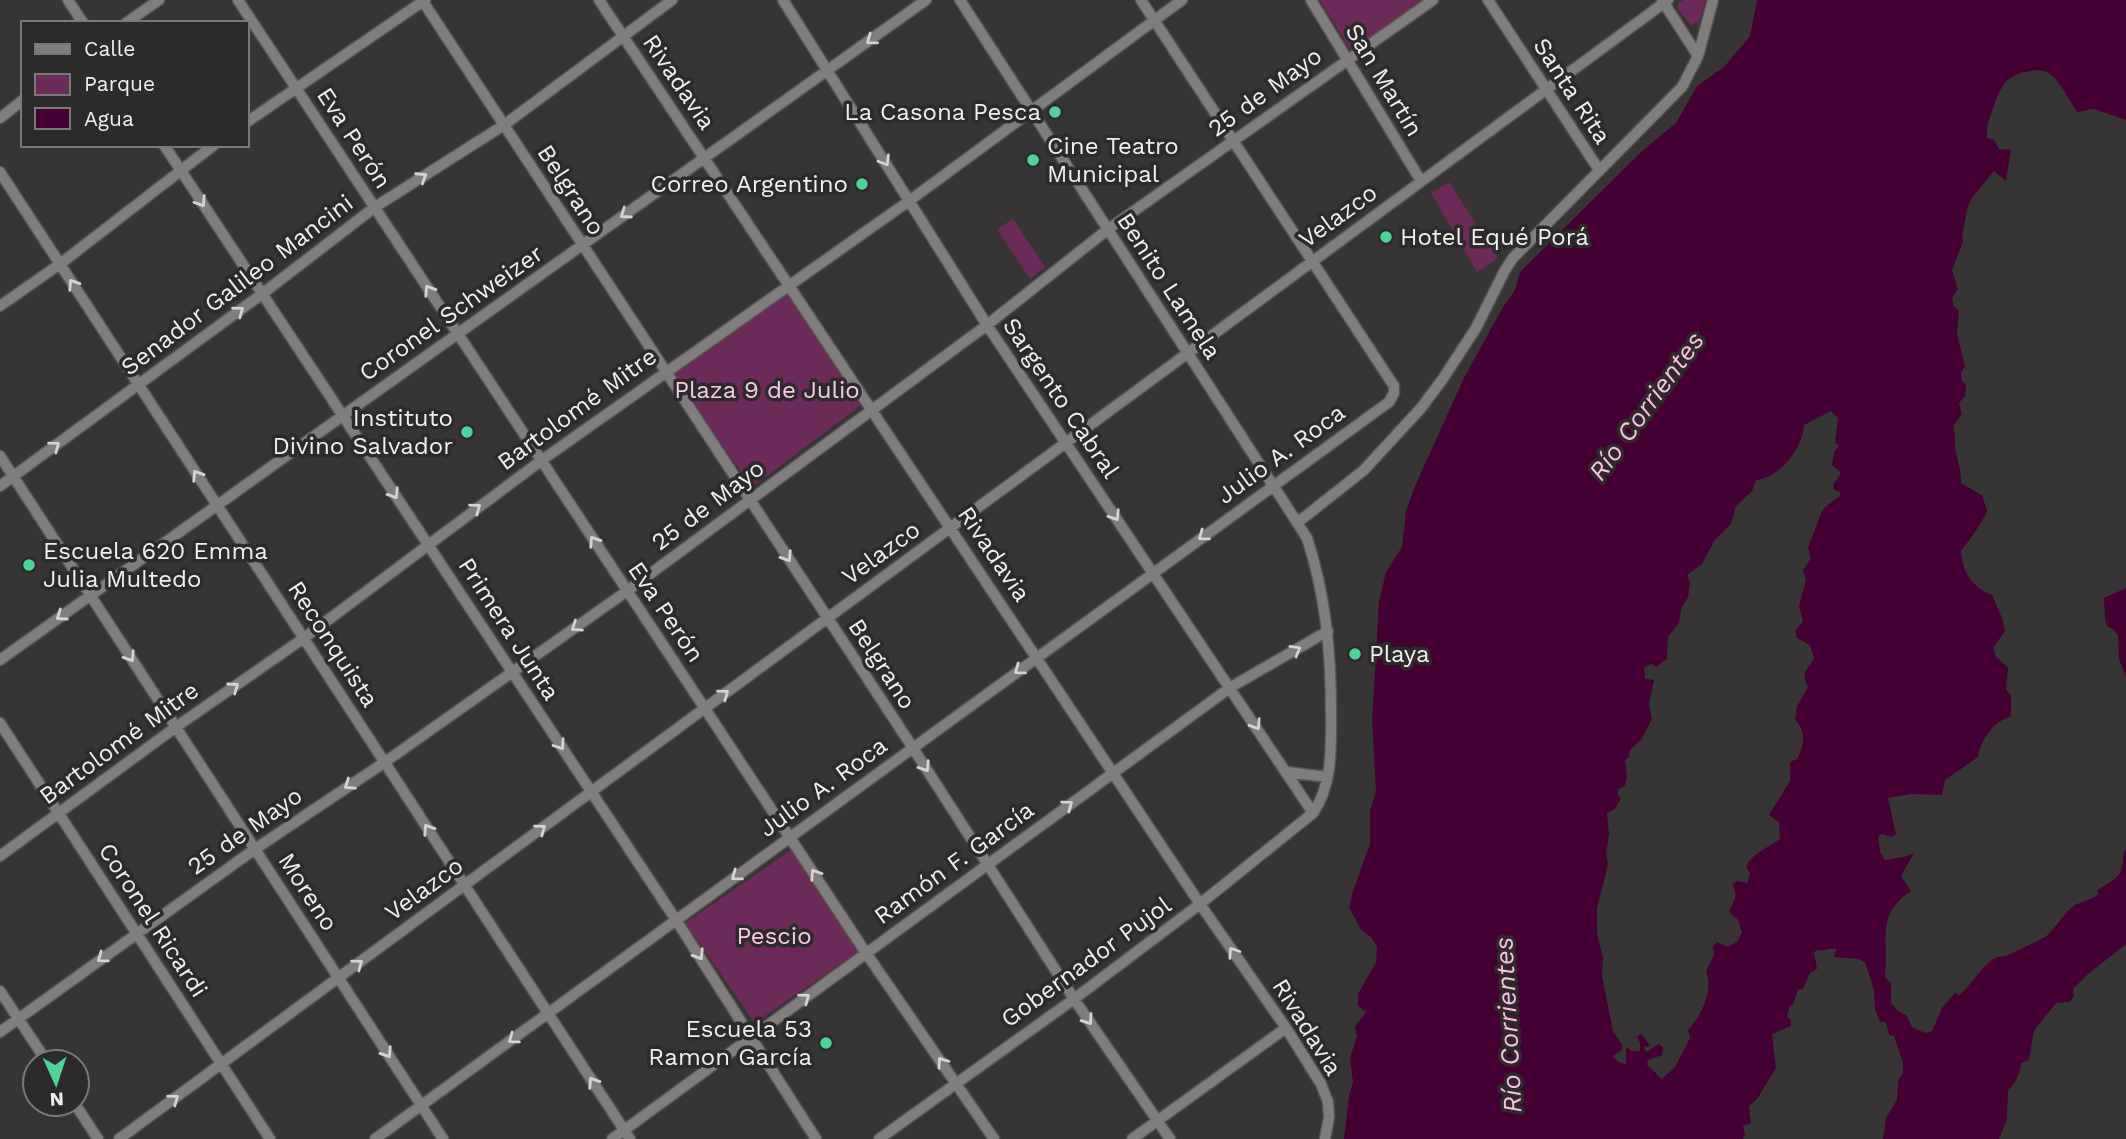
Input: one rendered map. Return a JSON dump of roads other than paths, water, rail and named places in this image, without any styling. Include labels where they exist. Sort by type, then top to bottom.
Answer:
[{"type":"street","points":[[68,0],[82,21]]},
{"type":"street","points":[[129,21],[159,0]]},
{"type":"street","name":"Eva Perón","points":[[238,0],[866,953],[995,1139]]},
{"type":"street","name":"Rivadavia","points":[[599,0],[1200,904],[1286,1028],[1321,1084],[1328,1102],[1329,1117],[1325,1139]]},
{"type":"street","name":"Senador Galileo Mancini","points":[[0,486],[375,208],[504,125],[672,0]]},
{"type":"street","name":"Sargento Cabral","points":[[783,0],[986,325],[1313,813]]},
{"type":"street","name":"Coronel Schweizer","points":[[0,660],[926,0]]},
{"type":"street","name":"Benito Lamela","points":[[960,0],[1307,538],[1316,566],[1331,659],[1331,755],[1322,801],[1313,813]]},
{"type":"street","points":[[1141,0],[1312,262]]},
{"type":"street","name":"Bartolomé Mitre","points":[[0,856],[176,727],[304,638],[542,460],[909,201],[1182,0]]},
{"type":"street","name":"San Martín","points":[[1311,0],[1421,181]]},
{"type":"street","name":"25 de Mayo","points":[[0,1032],[255,849],[627,591],[986,325],[1107,230],[1433,0]]},
{"type":"street","name":"Santa Rita","points":[[1488,0],[1598,170]]},
{"type":"street","points":[[1297,523],[1364,470],[1421,408],[1476,328],[1513,258],[1682,87],[1698,56],[1713,0]]},
{"type":"street","points":[[248,121],[423,1]]},
{"type":"street","name":"Belgrano","points":[[423,1],[913,748],[1074,999],[1170,1139]]},
{"type":"street","points":[[1664,1],[1698,56]]},
{"type":"street","name":"Velazco","points":[[119,1139],[1664,1]]},
{"type":"street","points":[[0,118],[21,102]]},
{"type":"street","name":"Primera Junta","points":[[165,147],[676,920],[816,1139]]},
{"type":"street","points":[[0,306],[60,264],[211,147]]},
{"type":"street","name":"Reconquista","points":[[0,173],[627,1135]]},
{"type":"street","name":"Julio A. Roca","points":[[375,1139],[1389,401],[1394,393],[1394,386],[1312,262]]},
{"type":"street","name":"Moreno","points":[[0,456],[443,1139]]},
{"type":"street","name":"Ramón F. García","points":[[612,1139],[627,1135],[752,1036],[1231,687],[1328,631]]},
{"type":"street","name":"Coronel Ricardi","points":[[0,723],[270,1139]]},
{"type":"street","points":[[1287,772],[1328,777]]},
{"type":"street","name":"Gobernador Pujol","points":[[879,1139],[1074,999],[1200,904],[1313,813]]},
{"type":"street","points":[[0,990],[38,1048]]},
{"type":"street","points":[[1132,1139],[1286,1028]]},
{"type":"street","points":[[84,1118],[98,1139]]},
{"type":"water","name":"Río Corrientes","points":[[1757,0],[2126,0],[2126,120],[2094,109],[2077,112],[2056,80],[2047,72],[2037,70],[2016,75],[2006,82],[1999,93],[1989,122],[1987,138],[1994,140],[1999,149],[2011,150],[2006,181],[1994,171],[1972,198],[1967,209],[1963,242],[1952,270],[1958,289],[1952,298],[1954,307],[1959,310],[1957,334],[1965,366],[1961,373],[1962,381],[1966,385],[1965,396],[1959,403],[1962,414],[1953,426],[1961,483],[1983,496],[1987,512],[1961,550],[1962,558],[1969,578],[1992,595],[2002,618],[2005,631],[1993,648],[1996,657],[2008,667],[2006,689],[2011,696],[2011,716],[1989,732],[1978,757],[1945,780],[1942,795],[1911,794],[1888,798],[1896,834],[1892,837],[1882,834],[1878,837],[1880,852],[1885,860],[1914,853],[1901,876],[1911,891],[1892,909],[1888,919],[1885,977],[1891,984],[1891,1003],[1906,1015],[1912,1027],[1925,1033],[1932,1031],[1942,1008],[1956,992],[1958,996],[1991,960],[2006,956],[2045,937],[2071,908],[2099,894],[2097,891],[2120,873],[2126,849],[2126,944],[2073,989],[2074,996],[2070,1002],[2056,1003],[2034,1031],[2029,1060],[2021,1063],[2017,1078],[2008,1090],[2007,1119],[1999,1139],[1883,1139],[1886,1118],[1897,1100],[1898,1080],[1903,1073],[1903,1063],[1894,1036],[1889,1035],[1886,1022],[1880,1022],[1875,1009],[1874,990],[1865,962],[1834,957],[1836,949],[1833,949],[1816,950],[1814,953],[1817,969],[1810,973],[1803,989],[1798,990],[1793,1005],[1790,1006],[1787,1016],[1791,1020],[1791,1026],[1772,1034],[1776,1068],[1757,1099],[1749,1106],[1751,1123],[1743,1126],[1743,1139],[1344,1139],[1353,1082],[1350,1058],[1357,1036],[1355,1027],[1366,1012],[1358,1006],[1358,994],[1376,962],[1377,947],[1371,937],[1361,930],[1349,907],[1370,844],[1370,811],[1376,791],[1372,720],[1379,602],[1386,572],[1402,547],[1406,511],[1415,486],[1464,378],[1515,290],[1520,272],[1642,151],[1676,123],[1697,86],[1724,67],[1750,36]],"holes":[[[1831,411],[1838,418],[1835,443],[1839,445],[1834,452],[1832,465],[1841,473],[1833,485],[1834,490],[1840,492],[1840,496],[1821,513],[1808,548],[1811,558],[1803,570],[1806,580],[1799,606],[1803,622],[1795,631],[1797,638],[1810,645],[1814,658],[1805,671],[1808,687],[1797,706],[1795,719],[1803,734],[1803,743],[1797,759],[1790,762],[1790,781],[1769,815],[1779,822],[1780,839],[1749,861],[1746,866],[1750,874],[1747,883],[1738,881],[1732,884],[1735,895],[1729,912],[1738,920],[1742,932],[1737,942],[1728,947],[1717,942],[1713,946],[1714,955],[1706,971],[1708,986],[1705,1002],[1688,1030],[1690,1038],[1675,1067],[1662,1079],[1647,1065],[1648,1060],[1662,1055],[1663,1048],[1659,1044],[1646,1052],[1644,1047],[1650,1046],[1642,1034],[1637,1036],[1640,1051],[1632,1051],[1626,1047],[1626,1064],[1618,1062],[1613,1056],[1621,1051],[1623,1046],[1613,1031],[1597,933],[1597,908],[1608,864],[1607,813],[1615,809],[1621,798],[1618,796],[1618,790],[1625,786],[1625,760],[1629,757],[1630,750],[1641,740],[1652,719],[1649,704],[1654,680],[1645,679],[1644,667],[1652,664],[1656,667],[1667,659],[1668,637],[1679,623],[1681,609],[1688,597],[1690,583],[1687,575],[1702,564],[1714,541],[1731,524],[1736,506],[1752,491],[1756,480],[1773,474],[1789,460],[1803,434],[1804,425]]]},
{"type":"water","points":[[2126,588],[2126,677],[2119,659],[2118,635],[2108,627],[2105,620],[2104,598]]},
{"type":"place","name":"La Casona Pesca","points":[[1055,112]]},
{"type":"place","name":"Cine Teatro Municipal","points":[[1033,160]]},
{"type":"place","name":"Correo Argentino","points":[[862,184]]},
{"type":"place","name":"Hotel Equé Porá","points":[[1386,237]]},
{"type":"place","name":"Instituto Divino Salvador","points":[[467,432]]},
{"type":"place","name":"Escuela 620 Emma Julia Multedo","points":[[29,565]]},
{"type":"place","name":"Playa","points":[[1355,654]]},
{"type":"place","name":"Escuela 53 Ramon García","points":[[826,1043]]},
{"type":"park label","name":"Plaza 9 de Julio","points":[[767,390]]},
{"type":"park label","name":"Pescio","points":[[774,936]]}]
